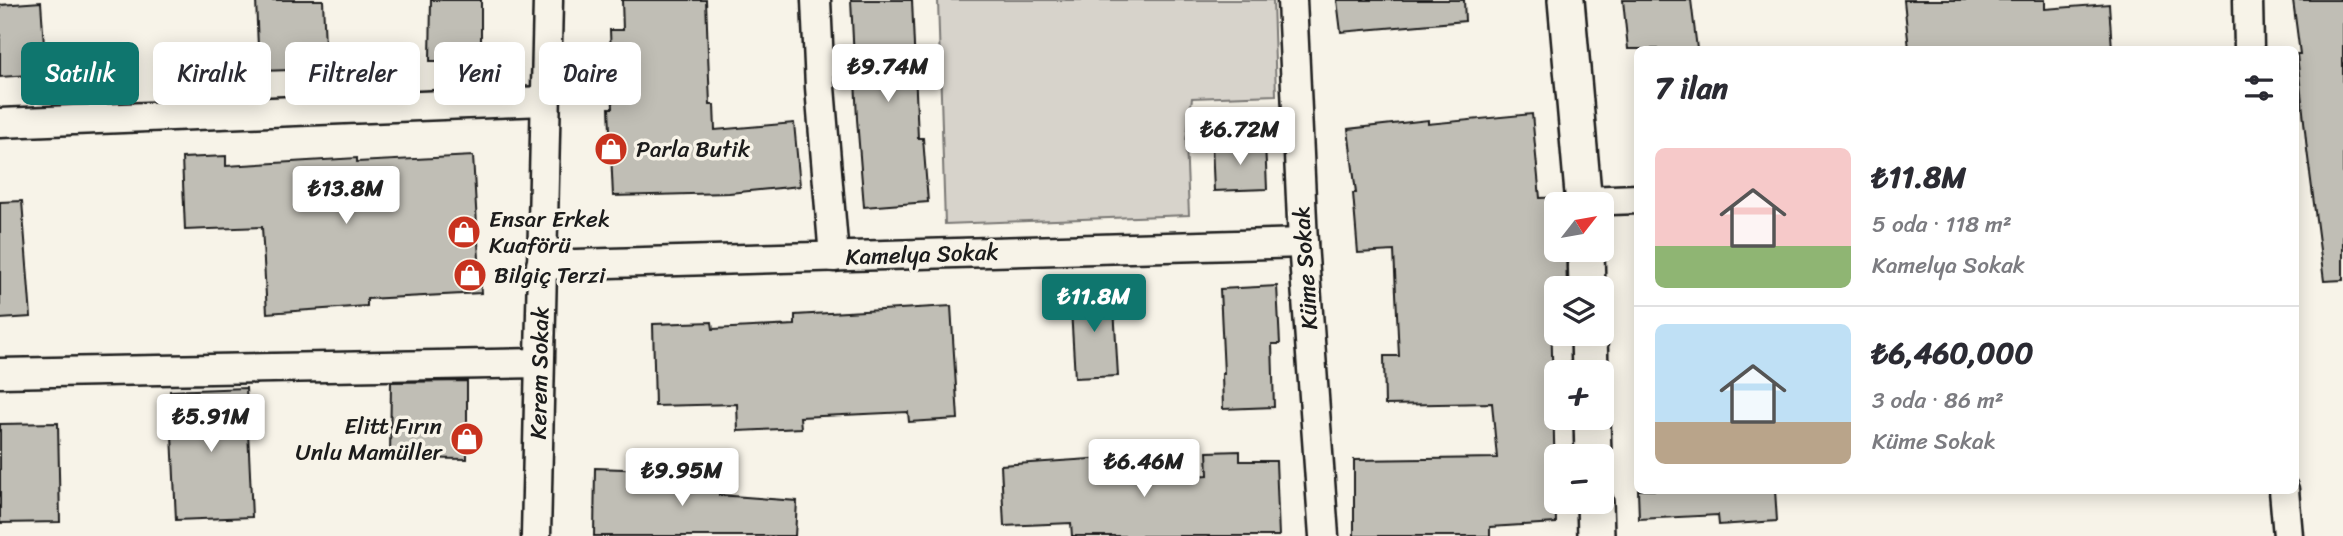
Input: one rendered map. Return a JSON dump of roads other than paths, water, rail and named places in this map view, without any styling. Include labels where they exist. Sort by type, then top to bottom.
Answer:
[{"type":"street","name":"Kerem Sokak","points":[[547,42],[548,0]]},
{"type":"street","points":[[816,0],[834,257]]},
{"type":"street","name":"Küme Sokak","points":[[1292,0],[1303,243],[1324,536]]},
{"type":"street","points":[[1566,0],[1583,192]]},
{"type":"street","points":[[2248,0],[2249,46]]},
{"type":"street","points":[[0,123],[539,101]]},
{"type":"street","name":"Kerem Sokak","points":[[536,536],[545,105]]},
{"type":"street","points":[[1614,200],[1634,198]]},
{"type":"street","name":"Kamelya Sokak","points":[[541,265],[1303,243]]},
{"type":"street","points":[[0,373],[539,363]]},
{"type":"street","points":[[2284,494],[2288,536]]},
{"type":"street","points":[[1595,514],[1596,536]]},
{"type":"place","name":"Parla Butik","points":[[611,149]]},
{"type":"place","name":"Ensar Erkek Kuaförü","points":[[464,232]]},
{"type":"place","name":"Bilgiç Terzi","points":[[470,275]]},
{"type":"place","name":"Elitt Fırın Unlu Mamüller","points":[[467,439]]}]
